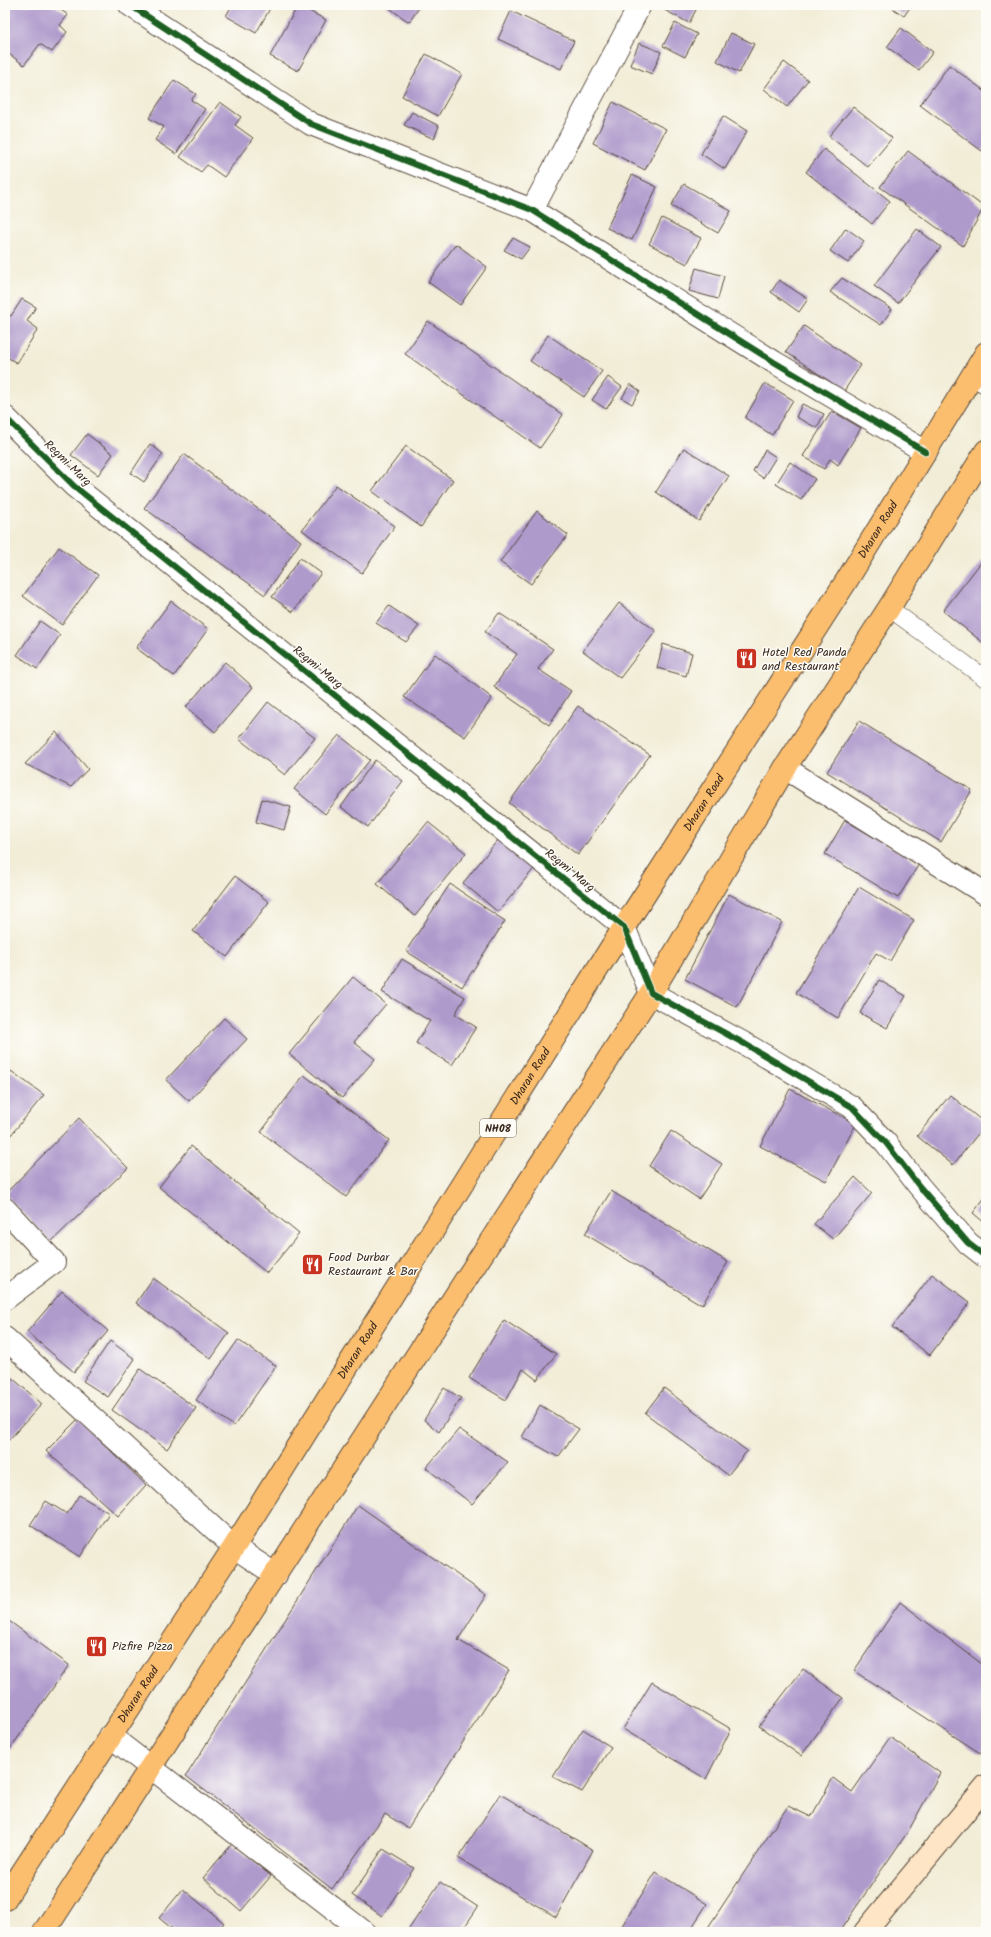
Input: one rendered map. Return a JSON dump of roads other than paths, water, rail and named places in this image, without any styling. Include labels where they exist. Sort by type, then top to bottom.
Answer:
[{"type":"main road","name":"Dharan Road","points":[[5,1899],[234,1547],[624,927],[847,580],[926,452],[979,378],[986,352]]},
{"type":"main road","points":[[44,1932],[276,1575],[650,993],[785,768],[889,608],[986,451]]},
{"type":"main road","points":[[864,1932],[986,1786]]},
{"type":"street","points":[[130,5],[312,124],[532,210],[774,362],[926,452]]},
{"type":"street","points":[[532,210],[640,5]]},
{"type":"street","name":"Regmi Marg","points":[[5,417],[74,486],[624,927]]},
{"type":"street","points":[[785,768],[986,894]]},
{"type":"street","points":[[624,927],[650,993],[745,1044],[852,1107],[886,1144],[919,1186],[968,1243],[986,1256]]},
{"type":"street","points":[[5,1208],[54,1262],[5,1299]]},
{"type":"street","points":[[5,1338],[234,1547],[276,1575]]},
{"type":"street","points":[[110,1736],[364,1932]]},
{"type":"lane","points":[[889,608],[986,679]]},
{"type":"place","name":"Hotel Red Panda and Restaurant","points":[[746,659]]},
{"type":"place","name":"Food Durbar Restaurant & Bar","points":[[313,1264]]},
{"type":"place","name":"Pizfire Pizza","points":[[96,1646]]}]
